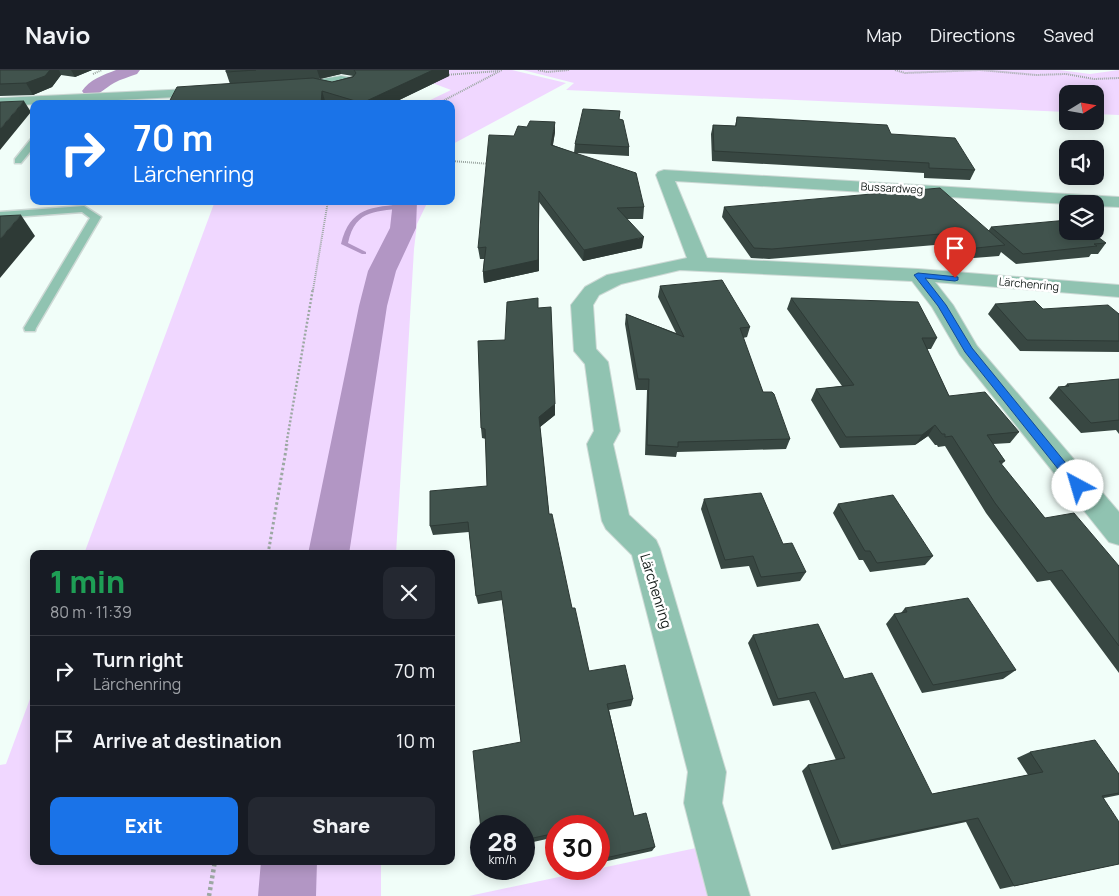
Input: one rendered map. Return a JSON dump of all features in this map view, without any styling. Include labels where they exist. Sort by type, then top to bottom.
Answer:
[{"type":"street","points":[[170,95],[180,80]]},
{"type":"street","points":[[112,97],[147,82],[164,81]]},
{"type":"street","points":[[306,86],[322,85]]},
{"type":"street","points":[[78,100],[225,91]]},
{"type":"street","points":[[0,102],[30,102]]},
{"type":"street","name":"Bussardweg","points":[[699,264],[664,175],[1119,202]]},
{"type":"street","name":"Lärchenring","points":[[729,896],[703,803],[707,772],[645,548],[616,521],[600,444],[607,431],[596,362],[585,351],[582,305],[592,291],[614,279],[680,264],[918,275],[1111,291]]},
{"type":"street","points":[[918,275],[942,305],[968,350],[1119,533]]},
{"type":"street","points":[[1111,291],[1119,304]]},
{"type":"lane","points":[[18,161],[30,146]]},
{"type":"lane","points":[[0,215],[84,209],[96,217],[30,328]]},
{"type":"path","points":[[538,70],[547,72],[569,70]]},
{"type":"path","points":[[894,70],[905,73],[980,70],[1036,75],[1066,74],[1094,80],[1119,78]]},
{"type":"path","points":[[444,75],[500,71]]},
{"type":"path","points":[[445,100],[500,71]]},
{"type":"path","points":[[455,161],[500,164]]},
{"type":"path","points":[[269,550],[327,205]]},
{"type":"path","points":[[208,896],[213,865]]},
{"type":"shaded area","points":[[375,70],[512,70],[566,83],[455,143],[455,100],[430,100],[451,90],[414,76]]},
{"type":"shaded area","points":[[523,70],[1059,70],[1090,74],[1119,70],[1119,115],[1104,114],[1104,85],[1059,85],[1059,112],[566,90],[574,83]]},
{"type":"shaded area","points":[[214,205],[426,205],[417,224],[414,249],[396,550],[85,550]]},
{"type":"shaded area","points":[[30,699],[30,865],[381,865],[381,896],[0,896],[0,765],[6,764]]},
{"type":"shaded area","points":[[715,844],[729,896],[469,896],[545,880],[610,880],[610,866]]},
{"type":"building","points":[[0,70],[50,70],[45,76],[26,83],[0,84]]},
{"type":"building","points":[[226,70],[256,70],[226,72]]},
{"type":"building","points":[[354,70],[433,70],[368,100],[352,100],[322,91],[321,100],[170,100],[177,87],[313,78],[332,82],[353,77],[356,73]]},
{"type":"building","points":[[24,101],[0,129],[0,102]]},
{"type":"building","points":[[583,109],[620,111],[619,119],[623,120],[629,147],[575,144]]},
{"type":"building","points":[[737,117],[887,125],[891,134],[955,138],[975,170],[929,168],[929,163],[714,151],[713,125],[736,126]]},
{"type":"building","points":[[530,121],[555,122],[551,145],[636,173],[644,207],[617,208],[644,237],[584,250],[539,191],[538,260],[483,272],[486,247],[478,248],[489,135],[514,136],[518,126],[527,127]]},
{"type":"building","points":[[940,188],[1005,245],[967,249],[952,235],[942,236],[940,234],[772,249],[754,248],[724,207]]},
{"type":"building","points":[[21,215],[0,239],[0,216]]},
{"type":"building","points":[[1059,221],[1059,240],[1102,240],[1106,243],[1094,244],[1097,246],[1023,254],[991,227]]},
{"type":"building","points":[[722,280],[750,327],[740,328],[763,392],[772,392],[774,394],[790,439],[678,442],[678,447],[647,445],[649,379],[638,379],[626,314],[684,337],[660,286]]},
{"type":"building","points":[[538,298],[538,308],[551,307],[555,404],[539,417],[549,514],[552,514],[572,608],[575,608],[589,671],[625,665],[633,699],[607,704],[634,816],[646,813],[655,847],[610,857],[610,815],[545,815],[545,835],[535,838],[535,815],[479,815],[473,751],[521,742],[501,591],[476,596],[468,522],[430,526],[430,491],[487,486],[485,429],[481,428],[478,341],[505,340],[507,302]]},
{"type":"building","points":[[791,298],[918,302],[937,338],[922,338],[949,396],[985,392],[1019,432],[987,435],[1005,461],[999,461],[1045,518],[1074,513],[1119,566],[1119,646],[1062,570],[1048,573],[995,503],[952,436],[945,437],[945,434],[942,434],[935,425],[922,435],[846,437],[816,389],[854,385]]},
{"type":"building","points":[[1035,301],[1043,309],[1108,305],[1119,314],[1119,341],[1027,340],[995,304]]},
{"type":"building","points":[[1119,379],[1119,420],[1091,423],[1058,387],[1069,386],[1067,384]]},
{"type":"building","points":[[761,493],[783,544],[792,543],[806,572],[761,577],[753,556],[725,560],[704,499]]},
{"type":"building","points":[[893,495],[933,556],[877,563],[870,551],[865,551],[838,504]]},
{"type":"building","points":[[968,598],[1016,670],[933,685],[894,614],[907,612],[905,608]]},
{"type":"building","points":[[818,624],[844,679],[872,673],[932,794],[1043,772],[1030,752],[1095,740],[1119,774],[1119,793],[1102,796],[1119,822],[1119,864],[1014,886],[978,818],[841,846],[808,765],[845,758],[815,692],[778,699],[753,635]]},
{"type":"waterway","points":[[91,91],[106,80],[131,70]]},
{"type":"waterway","points":[[329,550],[373,306],[382,271],[403,228],[405,205]]},
{"type":"waterway","points":[[364,253],[344,244],[351,223],[365,213],[374,210],[405,206]]},
{"type":"waterway","points":[[287,896],[289,865]]},
{"type":"route","points":[[955,278],[918,275],[942,305],[968,350],[1078,486]]}]
